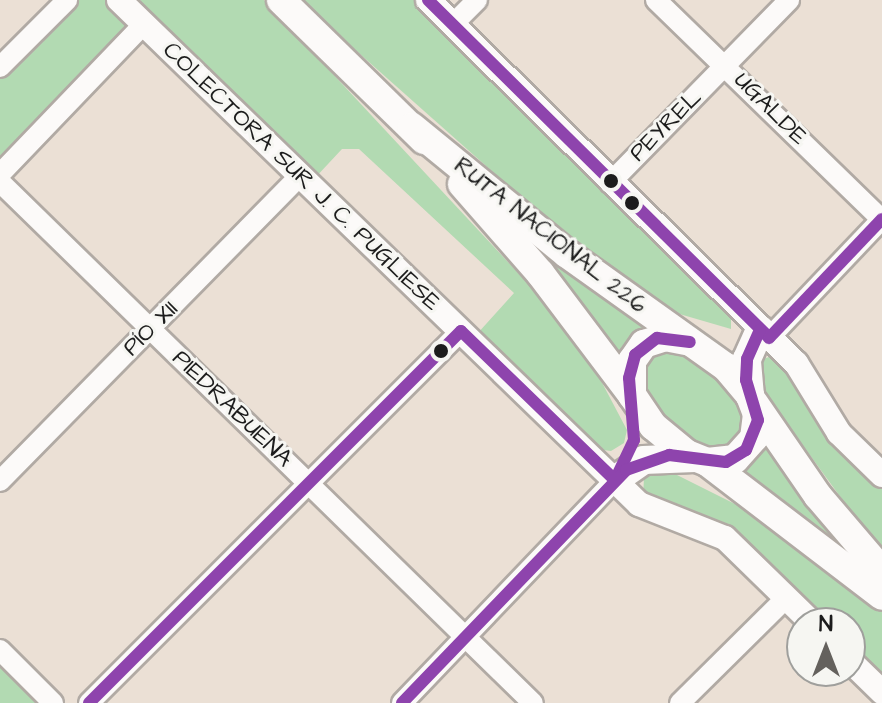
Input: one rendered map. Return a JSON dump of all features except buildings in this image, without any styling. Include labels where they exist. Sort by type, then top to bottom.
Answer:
[{"type":"highway","name":"RUTA NACIONAL 226","points":[[281,0],[412,127],[540,273],[661,435],[703,461],[882,596]]},
{"type":"highway","name":"RUTA NACIONAL 226","points":[[412,127],[566,253],[726,367],[752,399],[818,496],[882,571]]},
{"type":"highway","points":[[692,343],[739,341],[765,334]]},
{"type":"highway","points":[[615,480],[654,458],[735,459],[751,445],[758,420],[747,359],[765,334]]},
{"type":"highway","name":"RUTA NACIONAL 226","points":[[633,397],[632,361],[644,344],[665,337],[692,343]]},
{"type":"highway","points":[[615,480],[633,450],[633,397]]},
{"type":"main road","name":"COLECTORA SUR J. C. PUGLIESE","points":[[119,0],[615,480],[648,509],[698,523],[725,538],[795,607]]},
{"type":"main road","points":[[428,0],[765,334],[816,388],[839,433],[882,475]]},
{"type":"main road","points":[[866,676],[882,692]]},
{"type":"street","points":[[0,67],[67,0]]},
{"type":"street","points":[[453,24],[477,0]]},
{"type":"street","name":"UGALDE","points":[[656,0],[882,220]]},
{"type":"street","name":"PEYREL","points":[[610,183],[789,0]]},
{"type":"street","points":[[0,174],[143,25]]},
{"type":"street","name":"PÍO XII","points":[[0,481],[301,175]]},
{"type":"street","name":"PIEDRABUENA","points":[[0,182],[465,640],[533,703]]},
{"type":"street","points":[[765,334],[882,220]]},
{"type":"street","points":[[89,703],[461,331]]},
{"type":"street","points":[[402,703],[615,480]]},
{"type":"street","points":[[680,703],[786,598]]},
{"type":"street","points":[[0,650],[53,703]]},
{"type":"green space","points":[[77,0],[114,0],[133,25],[0,163],[0,79]]},
{"type":"green space","points":[[141,0],[264,0],[549,306],[599,377],[627,430],[624,443],[611,451],[596,449],[477,334],[514,293],[359,149],[342,149],[314,179],[138,3]]},
{"type":"green space","points":[[299,0],[414,0],[731,313],[731,329],[676,313],[565,236]]},
{"type":"green space","points":[[496,202],[660,328],[619,369]]},
{"type":"green space","points":[[654,348],[699,356],[746,412],[742,441],[712,455],[668,427],[640,389],[648,352]]},
{"type":"green space","points":[[771,356],[882,485],[882,554],[766,395],[757,378],[759,361]]},
{"type":"green space","points":[[766,428],[882,580],[733,470]]},
{"type":"green space","points":[[663,468],[757,515],[882,612],[882,682],[866,666],[866,607],[806,607],[747,549],[643,497],[644,478],[651,470]]},
{"type":"green space","points":[[0,667],[38,703],[0,703]]},
{"type":"transit line","points":[[428,0],[769,338],[882,219]]},
{"type":"transit line","points":[[402,703],[626,470],[669,455],[726,462],[746,450],[758,420],[746,380],[747,359],[760,330]]},
{"type":"transit line","points":[[89,703],[461,331],[615,480]]},
{"type":"transit line","points":[[615,480],[634,440],[629,378],[635,355],[657,338],[690,342]]}]
